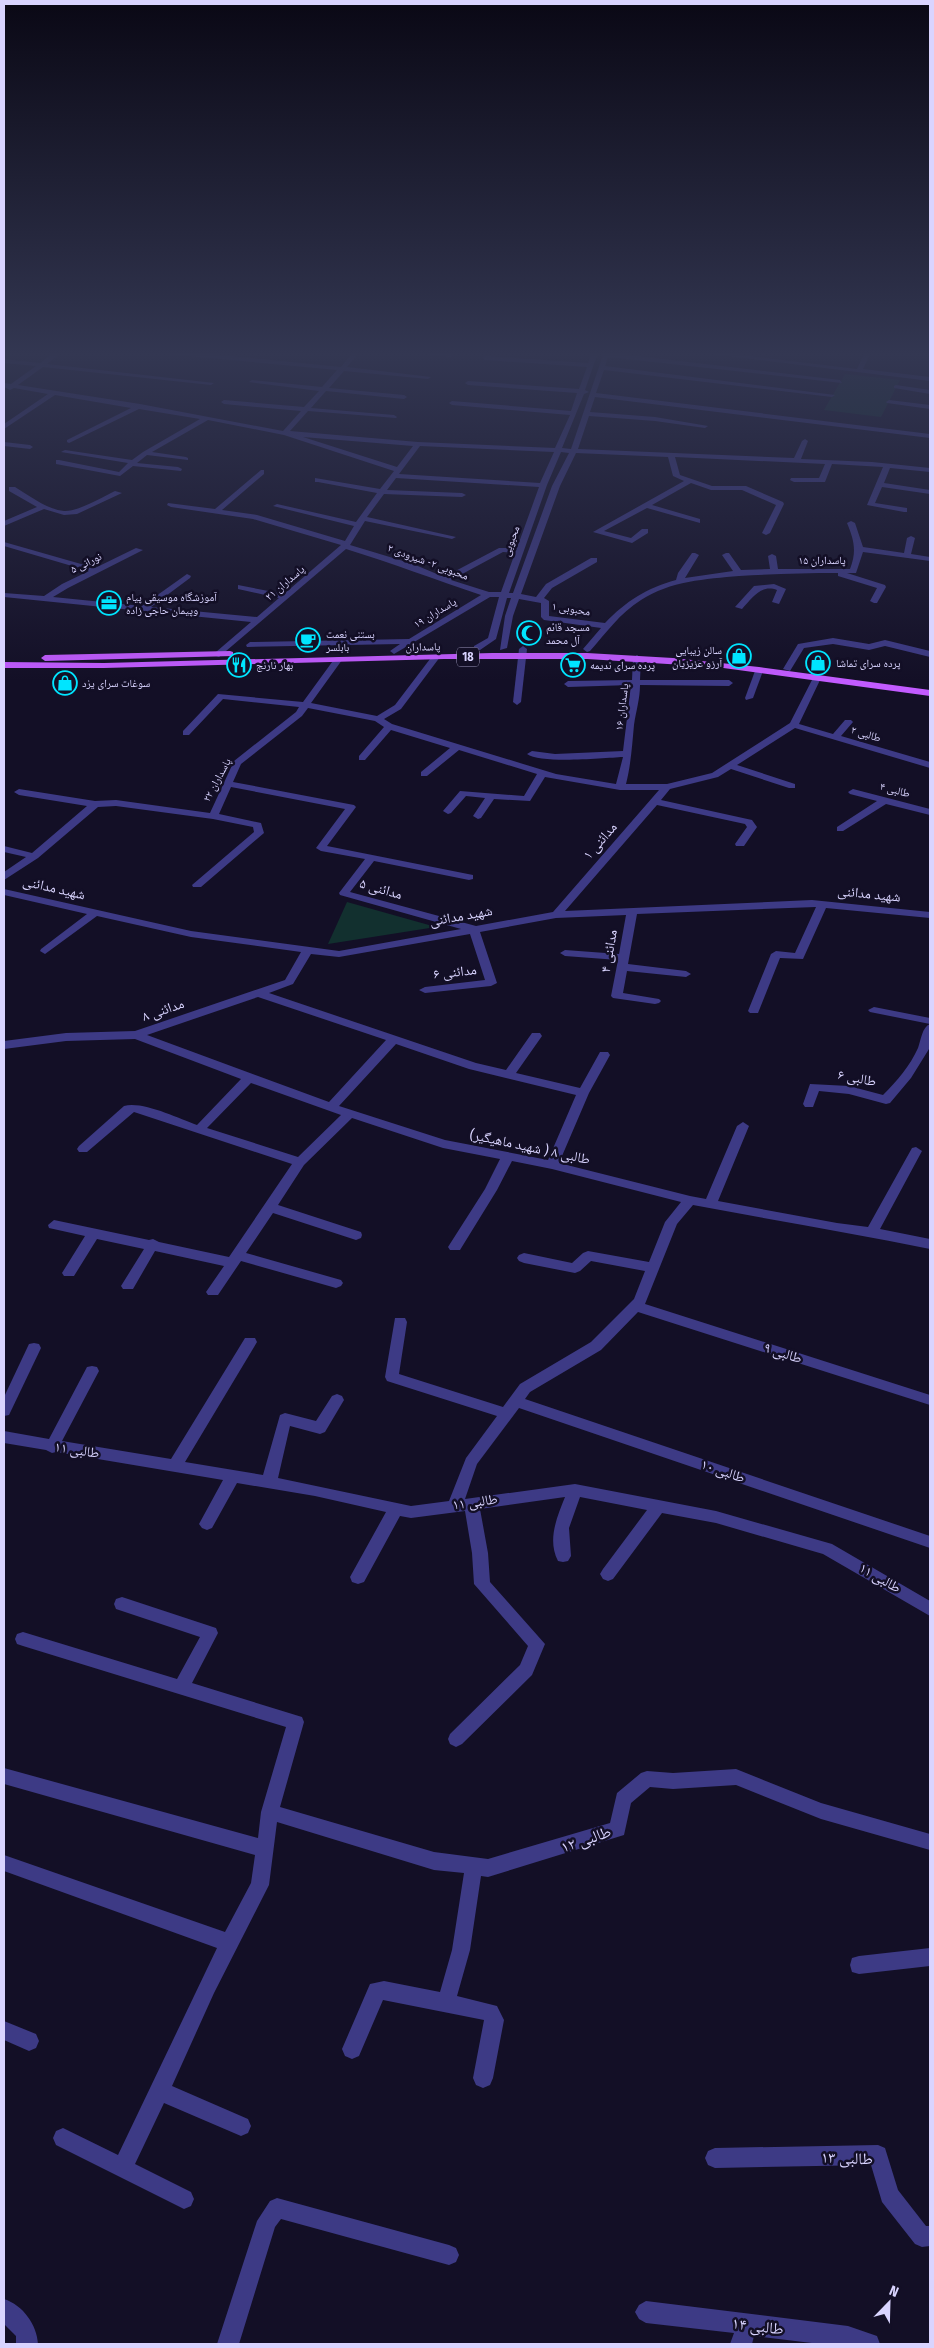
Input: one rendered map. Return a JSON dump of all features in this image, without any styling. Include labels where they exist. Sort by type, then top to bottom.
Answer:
[{"type":"main road","name":"پاسداران","points":[[4,657],[266,654],[477,648],[503,652]]},
{"type":"main road","name":"پاسداران","points":[[4,665],[121,666],[436,658],[503,652],[587,649],[640,652],[930,686]]},
{"type":"main road","name":"پاسداران","points":[[522,652],[637,658],[759,671],[930,693]]},
{"type":"street","points":[[59,462],[120,474],[132,463]]},
{"type":"street","points":[[123,462],[178,469]]},
{"type":"street","points":[[365,462],[397,473],[542,485]]},
{"type":"street","name":"پاسداران ۲۱","points":[[218,654],[346,545],[360,522],[405,462]]},
{"type":"street","name":"محبوبی","points":[[477,648],[492,639],[504,594],[542,485],[552,462]]},
{"type":"street","name":"محبوبی","points":[[503,652],[509,616],[518,596],[556,486],[568,462]]},
{"type":"street","points":[[673,462],[677,476],[711,488],[743,488],[780,504],[766,533]]},
{"type":"street","points":[[736,462],[736,469]]},
{"type":"street","points":[[815,462],[930,470]]},
{"type":"street","points":[[794,480],[822,480],[829,462]]},
{"type":"street","points":[[62,473],[74,465]]},
{"type":"street","points":[[887,466],[871,505],[904,510]]},
{"type":"street","points":[[218,512],[261,472]]},
{"type":"street","points":[[318,480],[382,492],[462,495]]},
{"type":"street","points":[[646,531],[632,541],[598,532],[690,481]]},
{"type":"street","points":[[879,484],[930,492]]},
{"type":"street","points":[[12,489],[43,507],[64,513],[74,512],[118,493]]},
{"type":"street","name":"محبوبی ۲- شیرودی ۲","points":[[170,505],[254,517],[410,566],[444,580],[488,594],[504,594]]},
{"type":"street","points":[[646,505],[697,521]]},
{"type":"street","points":[[277,506],[452,537]]},
{"type":"street","points":[[4,524],[43,507]]},
{"type":"street","name":"پاسداران ۱۵","points":[[680,581],[774,572],[853,571],[859,559],[861,545],[851,523]]},
{"type":"street","points":[[908,555],[911,538]]},
{"type":"street","points":[[4,544],[96,571]]},
{"type":"street","name":"نورانی ۵","points":[[44,600],[65,586],[139,550]]},
{"type":"street","points":[[444,580],[502,550],[520,551]]},
{"type":"street","points":[[860,550],[930,559]]},
{"type":"street","points":[[726,555],[740,574]]},
{"type":"street","points":[[587,649],[625,608],[645,594],[680,581],[682,573],[695,556]]},
{"type":"street","points":[[772,556],[774,572]]},
{"type":"street","points":[[539,599],[550,586],[594,560]]},
{"type":"street","points":[[832,571],[882,587],[874,601]]},
{"type":"street","points":[[759,573],[766,587]]},
{"type":"street","points":[[143,609],[187,576]]},
{"type":"street","points":[[739,607],[757,588],[774,586],[782,589],[776,602]]},
{"type":"street","points":[[241,588],[286,597]]},
{"type":"street","name":"پاسداران ۱۹","points":[[394,651],[488,594]]},
{"type":"street","name":"محبوبی ۱","points":[[504,594],[539,599],[546,602],[545,617],[548,618],[608,626]]},
{"type":"street","points":[[4,595],[258,620]]},
{"type":"street","points":[[240,637],[266,654]]},
{"type":"street","points":[[787,668],[801,646],[832,640],[870,647],[886,644],[930,654]]},
{"type":"street","points":[[250,645],[411,641]]},
{"type":"street","points":[[517,702],[522,652]]},
{"type":"street","points":[[378,719],[398,707],[436,658]]},
{"type":"street","name":"پاسداران ۱۶","points":[[620,787],[628,754],[630,722],[636,704],[637,658]]},
{"type":"street","name":"پاسداران ۲۲","points":[[197,884],[259,833],[258,825],[213,816],[237,763],[299,714],[338,660]]},
{"type":"street","points":[[749,698],[759,671]]},
{"type":"street","points":[[186,733],[221,696],[305,705],[378,719],[389,726],[542,774],[620,787],[667,787],[716,775],[794,724],[817,678]]},
{"type":"street","points":[[568,684],[606,682],[728,684]]},
{"type":"street","points":[[835,737],[848,722]]},
{"type":"street","name":"طالبی ۲","points":[[794,724],[929,763]]},
{"type":"street","points":[[362,758],[389,726]]},
{"type":"street","points":[[424,774],[456,748]]},
{"type":"street","points":[[532,754],[555,757],[628,754]]},
{"type":"street","points":[[730,766],[792,786]]},
{"type":"street","points":[[448,811],[463,793],[527,799],[542,774]]},
{"type":"street","name":"مدائنی ۵","points":[[228,784],[351,808],[321,848],[372,857],[344,892],[474,929]]},
{"type":"street","name":"مدائنی ۱","points":[[556,914],[667,787]]},
{"type":"street","points":[[19,792],[94,804],[106,802],[213,816]]},
{"type":"street","name":"طالبی ۴","points":[[853,792],[930,812]]},
{"type":"street","points":[[478,816],[491,796]]},
{"type":"street","points":[[840,829],[885,800]]},
{"type":"street","points":[[653,801],[749,822],[752,827],[740,844]]},
{"type":"street","points":[[4,877],[34,856],[94,804]]},
{"type":"street","points":[[4,849],[34,856]]},
{"type":"street","points":[[372,857],[469,878]]},
{"type":"street","name":"شهید مدائنی","points":[[4,892],[191,934],[338,954],[556,914],[822,904],[930,915]]},
{"type":"street","points":[[754,1011],[776,954],[799,957],[822,904]]},
{"type":"street","name":"مدائنی ۴","points":[[632,911],[621,962],[617,996],[655,1001]]},
{"type":"street","points":[[46,951],[96,912]]},
{"type":"street","name":"مدائنی ۶","points":[[425,990],[491,983],[474,929]]},
{"type":"street","name":"مدائنی ۸","points":[[4,1045],[66,1037],[136,1035],[288,982],[308,950]]},
{"type":"street","points":[[565,953],[686,974]]},
{"type":"street","points":[[258,993],[473,1066],[584,1093]]},
{"type":"street","points":[[874,1010],[930,1021]]},
{"type":"street","name":"طالبی ۶","points":[[809,1104],[814,1087],[849,1090],[886,1100],[910,1073],[928,1037],[930,1028]]},
{"type":"street","name":"طالبی ۸ ( شهید ماهیگیر)","points":[[136,1035],[249,1078],[443,1144],[552,1165],[690,1200],[930,1244]]},
{"type":"street","points":[[509,1075],[536,1036]]},
{"type":"street","points":[[331,1107],[393,1040]]},
{"type":"street","points":[[552,1165],[584,1093],[604,1055]]},
{"type":"street","points":[[199,1130],[249,1078]]},
{"type":"street","points":[[83,1150],[121,1114],[136,1108],[300,1162]]},
{"type":"street","points":[[213,1292],[262,1222],[300,1162],[350,1113]]},
{"type":"street","points":[[710,1204],[743,1126]]},
{"type":"street","points":[[872,1232],[916,1151]]},
{"type":"street","points":[[455,1247],[491,1190],[508,1156]]},
{"type":"street","points":[[456,1739],[526,1670],[537,1644],[482,1584],[480,1553],[463,1504],[471,1462],[525,1388],[596,1346],[640,1302],[671,1222],[690,1200]]},
{"type":"street","points":[[270,1207],[356,1235]]},
{"type":"street","points":[[54,1225],[237,1259],[336,1283]]},
{"type":"street","points":[[69,1273],[94,1233]]},
{"type":"street","points":[[128,1286],[153,1244]]},
{"type":"street","points":[[524,1258],[575,1268],[588,1256],[653,1268]]},
{"type":"street","name":"طالبی ۹","points":[[635,1306],[930,1400]]},
{"type":"street","points":[[400,1322],[392,1377],[506,1413]]},
{"type":"street","points":[[175,1465],[250,1342]]},
{"type":"street","points":[[4,1411],[34,1348]]},
{"type":"street","points":[[52,1447],[92,1371]]},
{"type":"street","points":[[269,1482],[285,1419],[320,1428],[338,1400]]},
{"type":"street","name":"طالبی ۱۰","points":[[516,1401],[930,1542]]},
{"type":"street","name":"طالبی ۱۱","points":[[4,1437],[52,1447],[175,1465],[269,1482],[411,1512],[575,1490],[716,1517],[827,1549],[930,1609]]},
{"type":"street","points":[[207,1524],[233,1476]]},
{"type":"street","points":[[563,1556],[561,1528],[575,1490]]},
{"type":"street","points":[[608,1574],[658,1507]]},
{"type":"street","points":[[358,1577],[396,1509]]},
{"type":"street","points":[[122,1604],[210,1632],[181,1688]]},
{"type":"street","points":[[23,1639],[296,1722],[270,1812],[260,1885],[207,1986],[160,2091],[122,2168]]},
{"type":"street","points":[[4,1776],[265,1849]]},
{"type":"street","name":"طالبی ۱۲","points":[[270,1812],[434,1861],[488,1868],[618,1829],[622,1799],[647,1779],[673,1781],[736,1777],[820,1811],[930,1842]]},
{"type":"street","points":[[4,1863],[229,1943]]},
{"type":"street","points":[[446,2003],[461,1950],[474,1866]]},
{"type":"street","points":[[859,1965],[930,1957]]},
{"type":"street","points":[[352,2049],[378,1991],[384,1990],[484,2011],[490,2013],[495,2020],[483,2078]]},
{"type":"street","points":[[4,2030],[29,2041]]},
{"type":"street","points":[[160,2091],[241,2126]]},
{"type":"street","points":[[63,2138],[184,2200]]},
{"type":"street","name":"طالبی ۱۳","points":[[715,2158],[878,2155],[889,2195],[922,2237],[930,2236]]},
{"type":"street","points":[[228,2344],[267,2221],[276,2208],[449,2255]]},
{"type":"street","points":[[4,2309],[26,2331],[27,2344]]},
{"type":"street","name":"طالبی ۱۴","points":[[646,2312],[744,2335],[870,2344]]},
{"type":"green space","points":[[347,902],[436,927],[328,944]]},
{"type":"place","name":"آموزشگاه موسیقی پیام وپیمان حاجی زاده","points":[[109,603]]},
{"type":"place","name":"مسجد قائم آل محمد","points":[[529,633]]},
{"type":"place","name":"بستنی نعمت بابلسر","points":[[308,640]]},
{"type":"place","name":"سالن زیبایی آرزو عزیزیان","points":[[739,656]]},
{"type":"place","name":"پرده سرای تماشا","points":[[818,663]]},
{"type":"place","name":"بهار نارنج","points":[[239,665]]},
{"type":"place","name":"پرده سرای ندیمه","points":[[573,665]]},
{"type":"place","name":"سوغات سرای یزد","points":[[65,683]]}]
